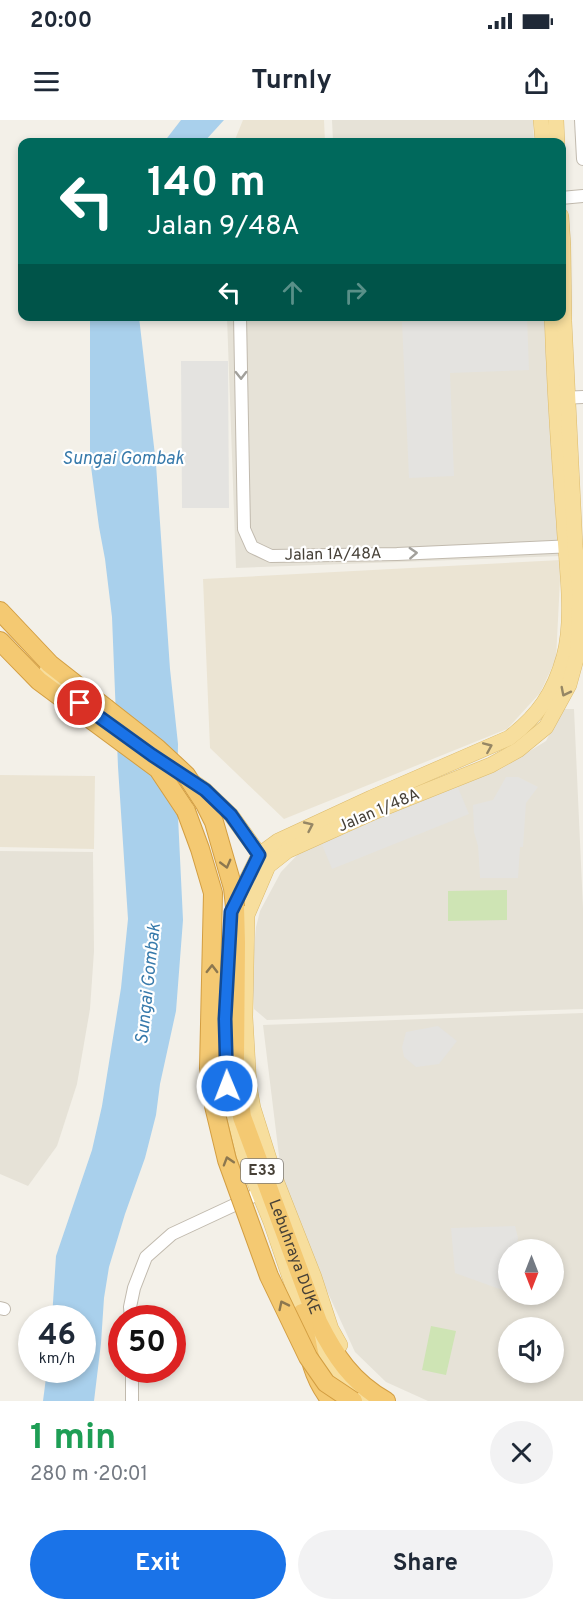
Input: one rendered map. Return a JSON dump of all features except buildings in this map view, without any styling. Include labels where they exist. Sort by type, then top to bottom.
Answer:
[{"type":"highway","name":"Lebuhraya DUKE","points":[[0,611],[50,664],[157,748],[186,775],[214,822],[233,888],[235,907],[235,1060],[242,1117],[326,1339],[352,1377],[386,1401]]},
{"type":"highway","name":"Lebuhraya DUKE","points":[[0,641],[39,681],[158,770],[186,811],[213,893],[209,1068],[214,1106],[227,1160],[269,1276],[308,1357],[326,1383],[353,1401]]},
{"type":"highway","points":[[302,1313],[311,1363],[321,1388],[331,1401]]},
{"type":"main road","points":[[542,120],[543,138]]},
{"type":"main road","points":[[556,120],[557,138]]},
{"type":"main road","name":"Jalan 1/48A","points":[[553,321],[569,397]]},
{"type":"main road","name":"Jalan 1/48A","points":[[364,1401],[332,1368],[302,1313],[260,1193],[244,1156],[227,1086],[225,1019],[231,912],[263,860],[278,841],[508,738],[538,712],[553,686],[564,658],[577,593],[570,546],[569,397],[564,321]]},
{"type":"main road","points":[[0,621],[80,703],[205,790],[231,815],[263,860],[247,915],[245,1017],[249,1086],[253,1108],[275,1178],[314,1277],[331,1329],[345,1353],[365,1377],[398,1401]]},
{"type":"street","points":[[581,120],[583,159]]},
{"type":"street","points":[[566,198],[583,196]]},
{"type":"street","name":"Jalan 1A/48A","points":[[240,321],[244,529],[252,547],[271,556],[397,554],[570,546]]},
{"type":"street","points":[[130,1305],[134,1288],[146,1257],[172,1234],[260,1193]]},
{"type":"street","points":[[132,1383],[132,1401]]},
{"type":"shaded area","points":[[243,120],[324,120],[325,138],[236,138]]},
{"type":"shaded area","points":[[332,120],[533,120],[534,138],[333,138]]},
{"type":"shaded area","points":[[227,321],[545,321],[561,556],[236,568]]},
{"type":"shaded area","points":[[527,321],[529,370],[450,373],[454,476],[409,478],[402,322]]},
{"type":"shaded area","points":[[181,361],[228,361],[229,508],[182,508]]},
{"type":"shaded area","points":[[561,560],[556,659],[540,693],[507,729],[284,819],[210,748],[203,579]]},
{"type":"shaded area","points":[[562,709],[574,709],[583,908],[583,1009],[267,1020],[254,1009],[252,971],[256,927],[260,911],[281,872],[301,851],[456,783],[499,770],[546,741]]},
{"type":"shaded area","points":[[0,775],[95,776],[94,849],[0,847]]},
{"type":"shaded area","points":[[506,777],[518,777],[538,787],[526,803],[518,878],[480,878],[473,805],[493,800]]},
{"type":"shaded area","points":[[457,785],[469,814],[332,869],[320,840]]},
{"type":"shaded area","points":[[0,851],[93,852],[94,951],[90,1009],[77,1084],[57,1146],[28,1186],[0,1174]]},
{"type":"shaded area","points":[[583,1013],[583,1401],[428,1401],[386,1382],[355,1352],[317,1269],[287,1191],[280,1164],[263,1025]]},
{"type":"shaded area","points":[[438,1026],[457,1041],[439,1064],[416,1067],[404,1057],[402,1047],[406,1032]]},
{"type":"shaded area","points":[[515,1226],[518,1239],[498,1239],[498,1288],[455,1273],[451,1228]]},
{"type":"green space","points":[[507,890],[507,920],[448,921],[448,891]]},
{"type":"green space","points":[[431,1326],[456,1331],[446,1375],[422,1370]]},
{"type":"water","points":[[181,120],[224,120],[208,138],[167,138]]},
{"type":"water","name":"Sungai Gombak","points":[[90,321],[139,321],[156,464],[170,669],[178,744],[177,796],[183,920],[176,1011],[160,1084],[156,1115],[145,1158],[109,1267],[94,1401],[43,1401],[45,1383],[96,1383],[96,1305],[53,1305],[56,1256],[92,1150],[102,1106],[121,988],[128,919],[118,767],[112,617],[90,459]]},
{"type":"route","points":[[80,703],[205,790],[231,815],[259,855],[231,912],[225,1019],[227,1086]]}]
